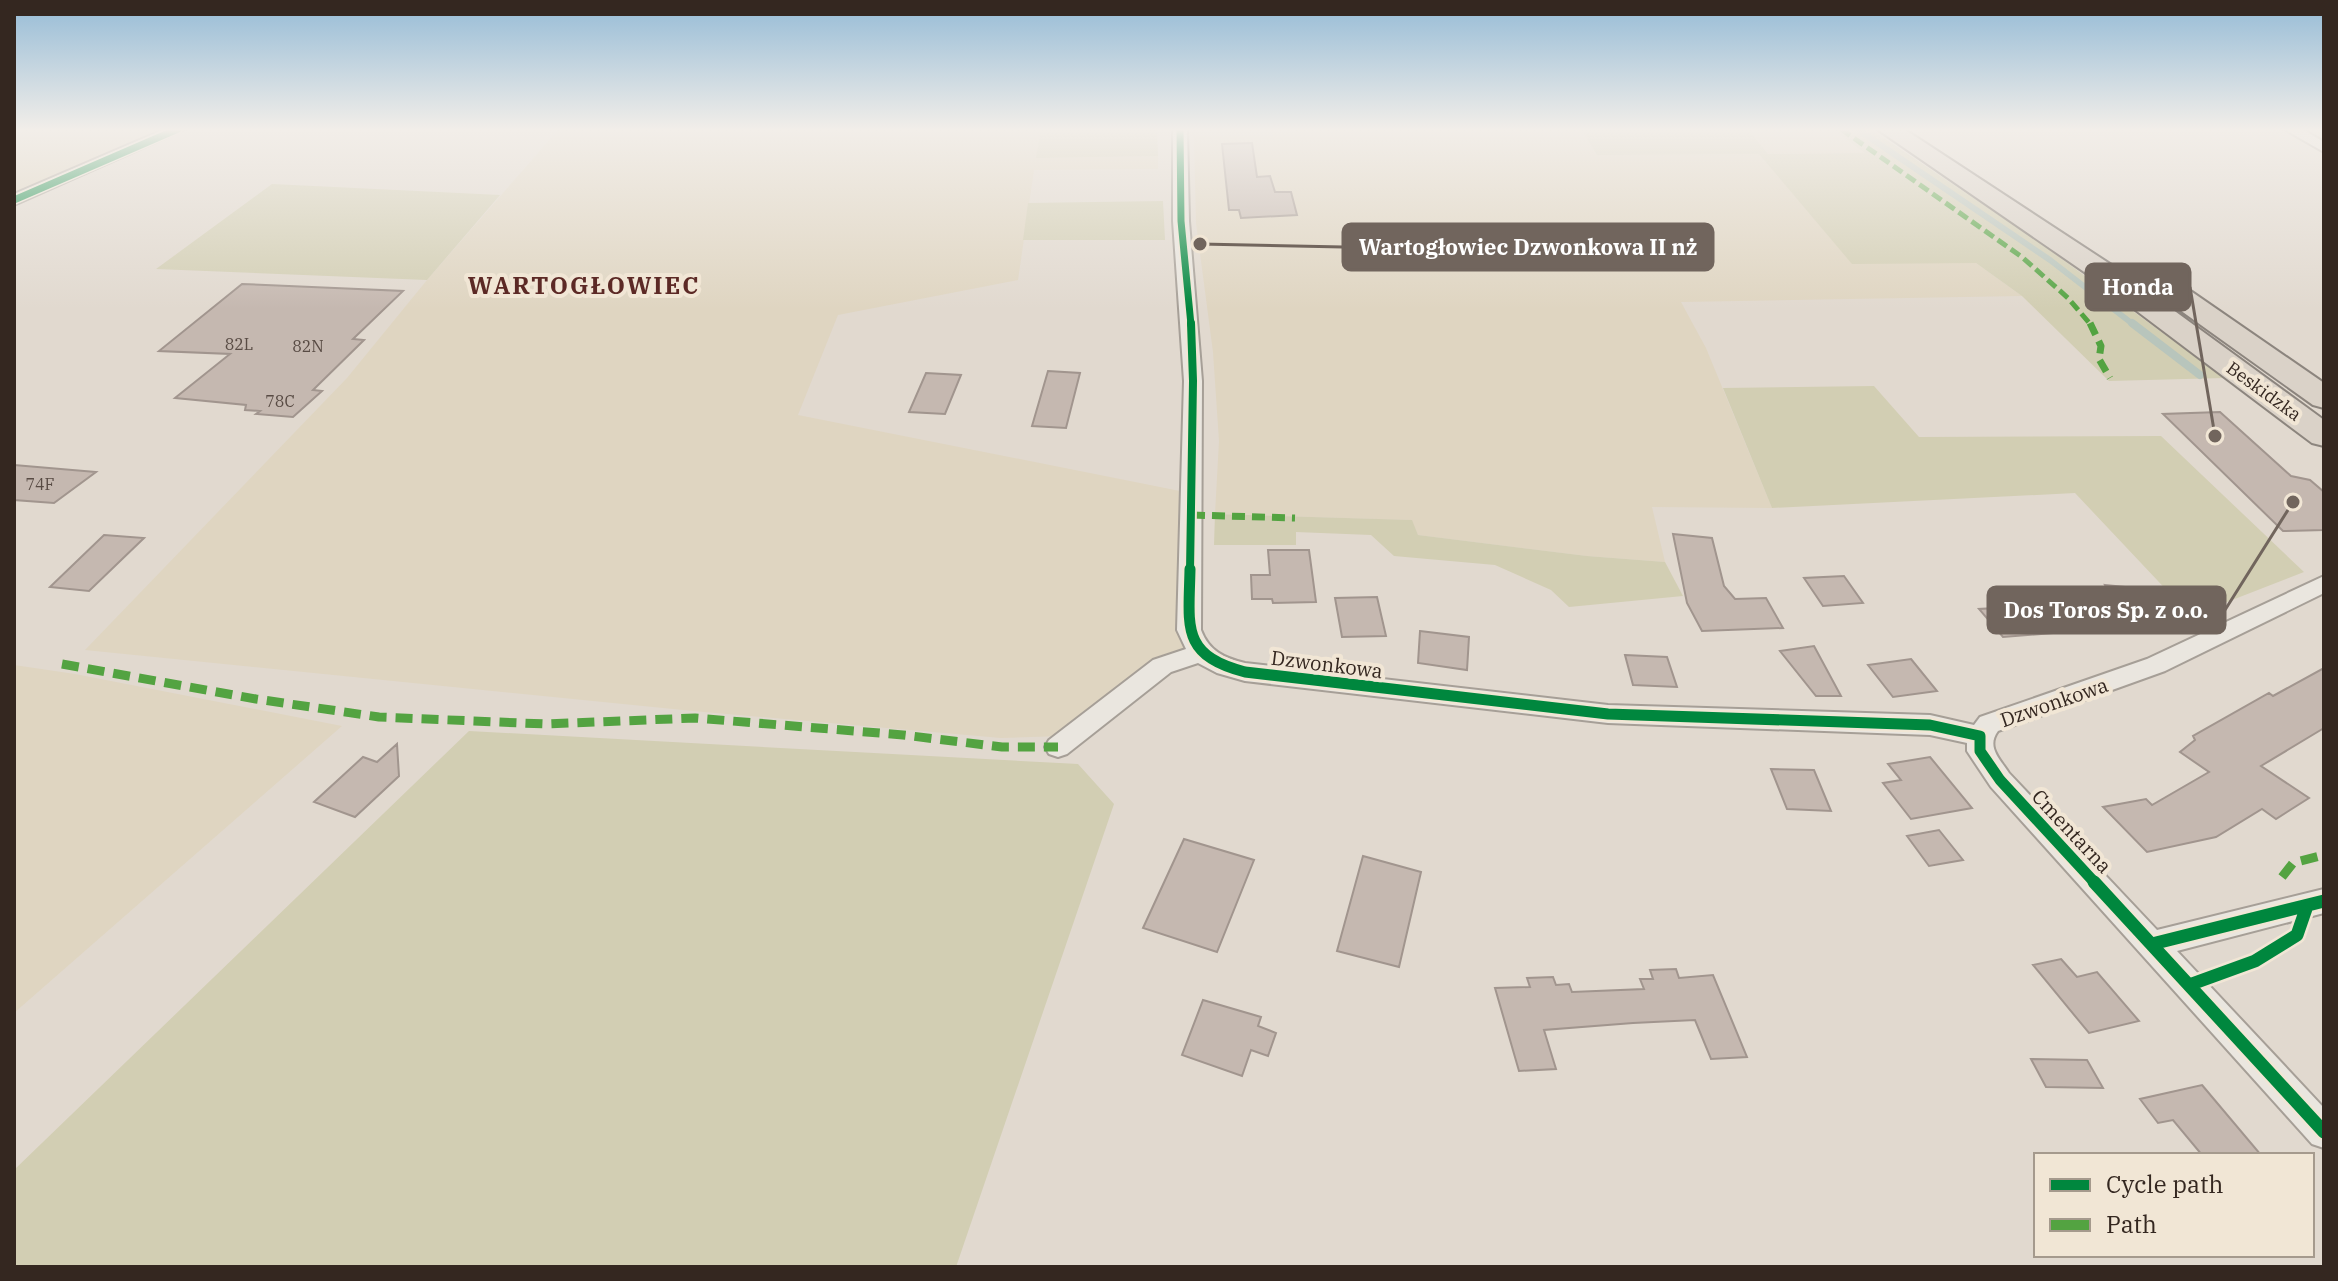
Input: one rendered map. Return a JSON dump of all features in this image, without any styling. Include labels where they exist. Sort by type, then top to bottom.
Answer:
[{"type":"highway","name":"Beskidzka","points":[[1978,189],[2103,272],[2324,436]]},
{"type":"highway","name":"Beskidzka","points":[[2013,189],[2196,307],[2322,395]]},
{"type":"street","points":[[14,200],[40,189]]},
{"type":"street","points":[[1058,747],[1162,666],[1200,653],[1189,630],[1193,381],[1181,189]]},
{"type":"street","name":"Dzwonkowa","points":[[1200,653],[1210,662],[1245,672],[1608,714],[1930,725],[1980,736],[1989,724],[2156,665],[2324,584]]},
{"type":"street","name":"Cmentarna","points":[[1980,736],[1980,751],[1988,765],[2324,1132]]},
{"type":"street","points":[[2152,944],[2324,901]]},
{"type":"shaded area","points":[[14,189],[31,189],[14,196]]},
{"type":"shaded area","points":[[265,189],[371,189],[500,195],[427,280],[156,269]]},
{"type":"shaded area","points":[[507,189],[1031,189],[1018,280],[838,315],[798,415],[1180,491],[1184,655],[1062,736],[1001,738],[693,711],[85,650],[347,378]]},
{"type":"shaded area","points":[[1195,189],[1789,189],[1852,263],[1976,263],[2022,296],[1681,302],[1706,348],[1772,508],[1652,507],[1665,562],[1587,556],[1418,535],[1411,520],[1215,514],[1219,441],[1213,352],[1196,223]]},
{"type":"shaded area","points":[[1788,189],[1959,189],[2036,240],[2224,378],[2109,381],[2022,296],[1976,263],[1852,264]]},
{"type":"shaded area","points":[[1163,201],[1165,240],[1023,240],[1028,203]]},
{"type":"shaded area","points":[[1874,386],[1919,437],[2161,436],[2304,572],[2191,616],[2075,493],[1772,508],[1723,388]]},
{"type":"shaded area","points":[[1215,514],[1412,520],[1418,535],[1587,556],[1665,562],[1683,596],[1569,607],[1551,590],[1495,565],[1394,556],[1371,535],[1296,532],[1296,545],[1214,545]]},
{"type":"shaded area","points":[[14,665],[342,726],[14,1013]]},
{"type":"shaded area","points":[[469,731],[1078,764],[1114,804],[956,1267],[14,1267],[14,1170]]},
{"type":"building","points":[[1227,189],[1274,189],[1275,192],[1291,192],[1297,215],[1241,218],[1239,210],[1229,210]]},
{"type":"building","points":[[242,284],[403,291],[353,339],[364,340],[313,390],[322,391],[293,417],[256,414],[260,411],[245,410],[246,405],[175,398],[230,354],[159,351]]},
{"type":"building","points":[[1048,371],[1080,373],[1066,428],[1032,426]]},
{"type":"building","points":[[926,373],[961,375],[945,414],[909,412]]},
{"type":"building","points":[[2220,412],[2291,476],[2310,480],[2324,492],[2324,530],[2283,531],[2163,414]]},
{"type":"building","points":[[14,465],[96,472],[54,503],[14,500]]},
{"type":"building","points":[[1673,534],[1712,538],[1724,586],[1735,599],[1766,598],[1783,628],[1702,631],[1687,603]]},
{"type":"building","points":[[104,535],[144,538],[89,591],[50,587]]},
{"type":"building","points":[[1268,550],[1309,550],[1316,602],[1273,603],[1272,599],[1252,599],[1251,575],[1270,575]]},
{"type":"building","points":[[1844,576],[1863,603],[1823,606],[1804,578]]},
{"type":"building","points":[[2105,585],[2145,589],[2162,618],[2122,615]]},
{"type":"building","points":[[1377,597],[1386,636],[1342,637],[1335,598]]},
{"type":"building","points":[[2055,605],[2079,631],[2003,637],[1979,609]]},
{"type":"building","points":[[1420,631],[1469,637],[1467,670],[1418,663]]},
{"type":"building","points":[[1814,646],[1841,696],[1816,696],[1780,651]]},
{"type":"building","points":[[1625,655],[1667,657],[1677,687],[1633,685]]},
{"type":"building","points":[[1911,659],[1937,691],[1893,697],[1868,665]]},
{"type":"building","points":[[2324,668],[2324,728],[2261,766],[2309,798],[2276,819],[2262,809],[2216,837],[2147,852],[2103,807],[2146,799],[2152,805],[2209,772],[2180,752],[2195,740],[2193,736],[2269,693],[2273,696]]},
{"type":"building","points":[[397,744],[399,776],[355,817],[314,802],[363,757],[377,762]]},
{"type":"building","points":[[1930,757],[1972,808],[1911,819],[1883,783],[1901,780],[1888,764]]},
{"type":"building","points":[[1771,769],[1814,770],[1831,811],[1787,809]]},
{"type":"building","points":[[1939,830],[1963,860],[1929,866],[1907,836]]},
{"type":"building","points":[[1184,839],[1254,860],[1217,952],[1143,928]]},
{"type":"building","points":[[1363,856],[1421,872],[1399,967],[1337,951]]},
{"type":"building","points":[[2061,959],[2077,977],[2097,972],[2139,1021],[2089,1033],[2033,965]]},
{"type":"building","points":[[1676,969],[1679,978],[1713,975],[1747,1057],[1711,1059],[1695,1020],[1633,1023],[1544,1030],[1556,1069],[1519,1071],[1495,988],[1530,987],[1527,978],[1553,977],[1556,985],[1569,984],[1572,992],[1644,989],[1640,979],[1653,979],[1650,970]]},
{"type":"building","points":[[1203,1000],[1261,1017],[1258,1026],[1276,1033],[1268,1056],[1251,1050],[1242,1076],[1182,1055]]},
{"type":"building","points":[[2031,1059],[2087,1060],[2103,1088],[2046,1087]]},
{"type":"building","points":[[2202,1085],[2259,1153],[2200,1153],[2173,1120],[2158,1123],[2140,1099]]},
{"type":"waterway","points":[[1945,189],[2050,260],[2134,325]]},
{"type":"waterway","points":[[2132,323],[2200,375]]},
{"type":"marked path","points":[[1926,189],[2022,257],[2080,310],[2098,335],[2101,348],[2099,359],[2110,378]]},
{"type":"marked path","points":[[1192,515],[1295,518]]},
{"type":"marked path","points":[[62,664],[256,699],[379,717],[546,724],[695,718],[903,735],[1002,747],[1058,747]]},
{"type":"marked path","points":[[2282,877],[2293,863],[2324,855]]},
{"type":"cycle path","points":[[14,200],[40,189]]},
{"type":"cycle path","points":[[1181,189],[1193,381],[1189,630],[1203,655],[1217,664],[1245,672],[1608,714],[1930,725],[1980,736],[1980,751],[2000,780],[2324,1132]]},
{"type":"cycle path","points":[[2152,944],[2324,901]]},
{"type":"cycle path","points":[[2189,985],[2255,961],[2297,935],[2307,906]]},
{"type":"place","name":"Wartogłowiec Dzwonkowa II nż","points":[[1200,244]]},
{"type":"place","name":"Honda","points":[[2215,436]]},
{"type":"place","name":"Dos Toros Sp. z o.o.","points":[[2293,502]]},
{"type":"district","name":"WARTOGŁOWIEC","points":[[584,285]]}]
